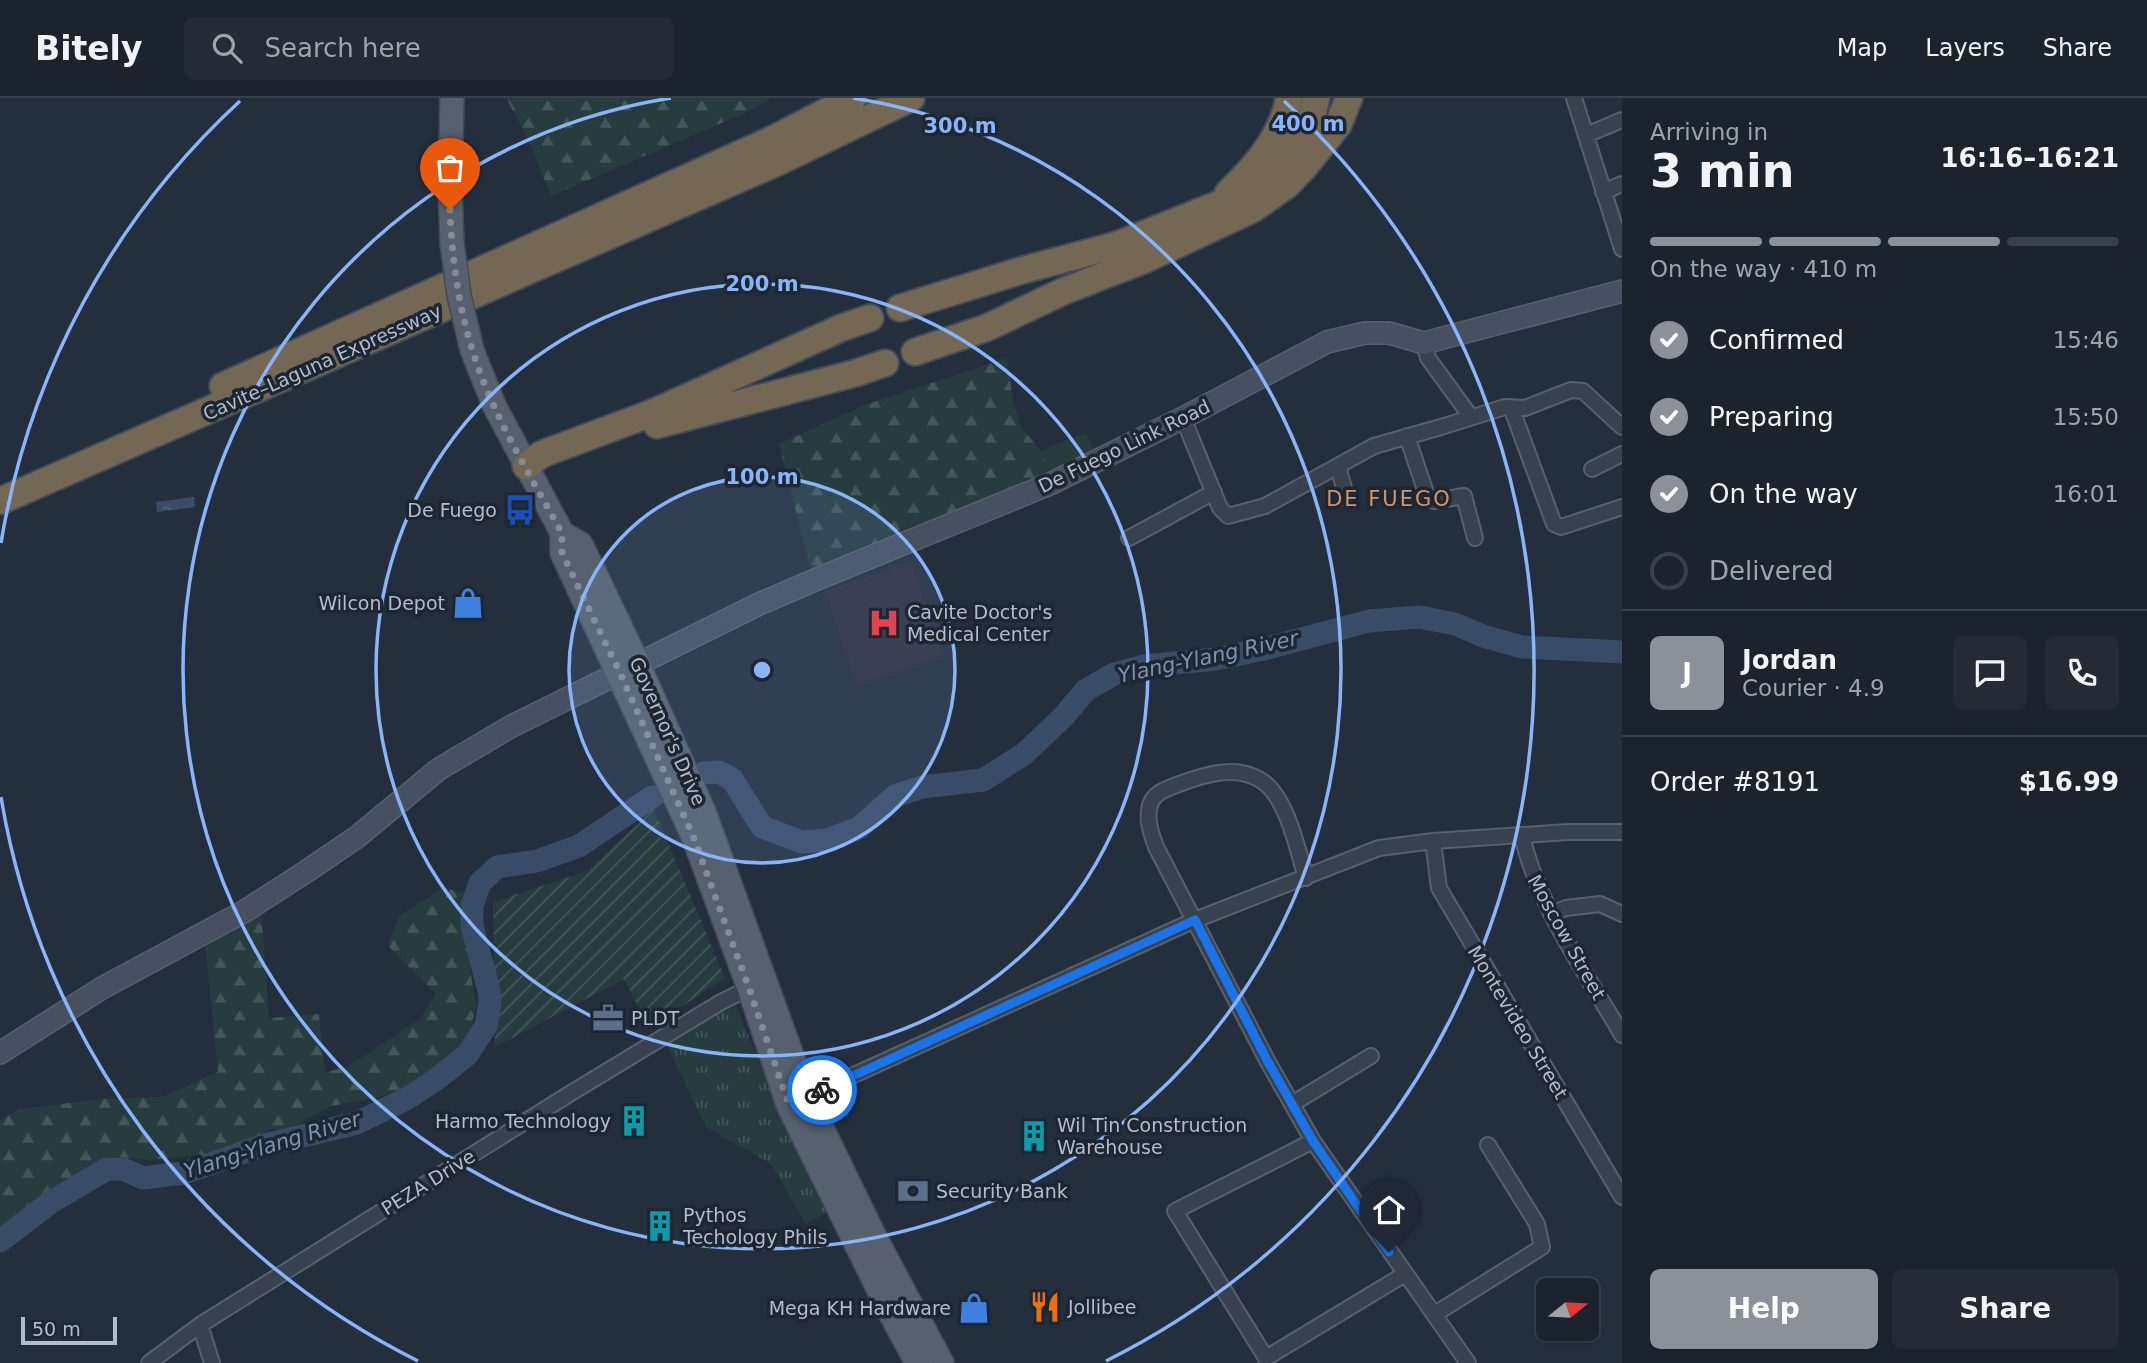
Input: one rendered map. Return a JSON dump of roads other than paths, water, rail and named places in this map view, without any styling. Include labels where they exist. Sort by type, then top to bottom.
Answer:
[{"type":"highway","points":[[769,141],[821,98]]},
{"type":"highway","name":"Cavite–Laguna Expressway","points":[[0,482],[144,421],[769,141],[853,98]]},
{"type":"highway","name":"Cavite–Laguna Expressway","points":[[0,501],[778,162],[911,98]]},
{"type":"highway","points":[[1204,210],[1226,196],[1245,177],[1280,127],[1289,98]]},
{"type":"highway","points":[[900,308],[1117,245],[1244,194],[1275,172],[1298,146],[1307,130],[1316,98]]},
{"type":"highway","points":[[1306,165],[1323,134],[1332,98]]},
{"type":"highway","points":[[915,352],[986,328],[1064,291],[1144,260],[1233,220],[1278,193],[1306,165],[1338,125],[1349,98]]},
{"type":"highway","points":[[526,466],[542,454],[652,413],[841,328],[870,318]]},
{"type":"highway","points":[[526,466],[547,464],[656,425],[885,363]]},
{"type":"main road","name":"Governor's Drive","points":[[452,98],[452,243],[459,295],[472,350],[494,405],[562,533],[562,553],[629,668],[695,816],[798,1101],[942,1363]]},
{"type":"main road","name":"Governor's Drive","points":[[695,816],[749,988],[887,1307],[917,1363]]},
{"type":"street","points":[[1574,98],[1622,249]]},
{"type":"street","points":[[1586,135],[1622,120]]},
{"type":"street","points":[[1603,191],[1622,184]]},
{"type":"street","points":[[1471,417],[1428,358],[1424,343],[1622,291]]},
{"type":"street","name":"De Fuego Link Road","points":[[0,1054],[102,988],[245,911],[357,837],[439,769],[510,727],[759,604],[1050,484],[1327,342],[1365,333],[1389,333],[1424,343]]},
{"type":"street","points":[[1183,418],[1220,508],[1228,516],[1265,506],[1374,446],[1505,407],[1525,408],[1571,390],[1583,391],[1616,412],[1622,427]]},
{"type":"street","points":[[1511,407],[1554,524],[1561,527],[1622,507]]},
{"type":"street","points":[[1407,436],[1427,496],[1434,501],[1464,496],[1475,538]]},
{"type":"street","points":[[1592,468],[1622,454]]},
{"type":"street","points":[[1338,466],[1347,499]]},
{"type":"street","points":[[1129,538],[1214,492]]},
{"type":"street","points":[[1306,878],[1290,826],[1277,798],[1266,784],[1246,774],[1222,772],[1203,775],[1158,793],[1150,803],[1148,821],[1156,847],[1313,1141],[1468,1363]]},
{"type":"street","points":[[798,1101],[1195,920],[1379,848],[1433,841],[1622,832]]},
{"type":"street","name":"Moscow Street","points":[[1522,836],[1529,868],[1551,914],[1622,1035]]},
{"type":"street","name":"Montevideo Street","points":[[1433,841],[1439,888],[1622,1197]]},
{"type":"street","points":[[1551,914],[1566,908],[1600,904],[1622,914]]},
{"type":"street","name":"PEZA Drive","points":[[149,1363],[200,1325],[571,1093],[720,1002],[749,988]]},
{"type":"street","points":[[1292,1104],[1371,1056]]},
{"type":"street","points":[[1313,1141],[1175,1211],[1266,1358],[1405,1274]]},
{"type":"street","points":[[1435,1314],[1542,1247],[1538,1224],[1488,1145]]},
{"type":"street","points":[[200,1325],[212,1363]]},
{"type":"water","points":[[194,497],[195,507],[157,512],[156,502]]},
{"type":"waterway","name":"Ylang-Ylang River","points":[[704,773],[719,772],[732,779],[762,827],[802,842],[827,840],[859,828],[895,796],[922,787],[983,780],[1024,754],[1063,717],[1086,690],[1114,674],[1144,666],[1216,659],[1369,621],[1419,617],[1455,624],[1483,636],[1522,647],[1622,652]]},
{"type":"waterway","name":"Ylang-Ylang River","points":[[0,1241],[51,1202],[107,1169],[123,1169],[143,1178],[184,1173],[265,1145],[357,1123],[408,1098],[438,1078],[467,1055],[486,1026],[489,990],[472,926],[472,906],[480,883],[497,867],[537,861],[579,846],[652,797]]},
{"type":"place","name":"De Fuego","points":[[520,510]]},
{"type":"place","name":"Wilcon Depot","points":[[468,603]]},
{"type":"place","name":"Cavite Doctor's Medical Center","points":[[884,623]]},
{"type":"place","name":"PLDT","points":[[608,1018]]},
{"type":"place","name":"Harmo Technology","points":[[634,1121]]},
{"type":"place","name":"Wil Tin Construction Warehouse","points":[[1034,1136]]},
{"type":"place","name":"Security Bank","points":[[913,1191]]},
{"type":"place","name":"Pythos Techology Phils","points":[[660,1226]]},
{"type":"place","name":"Jollibee","points":[[1045,1307]]},
{"type":"place","name":"Mega KH Hardware","points":[[974,1308]]},
{"type":"district","name":"DE FUEGO","points":[[1389,499]]}]
